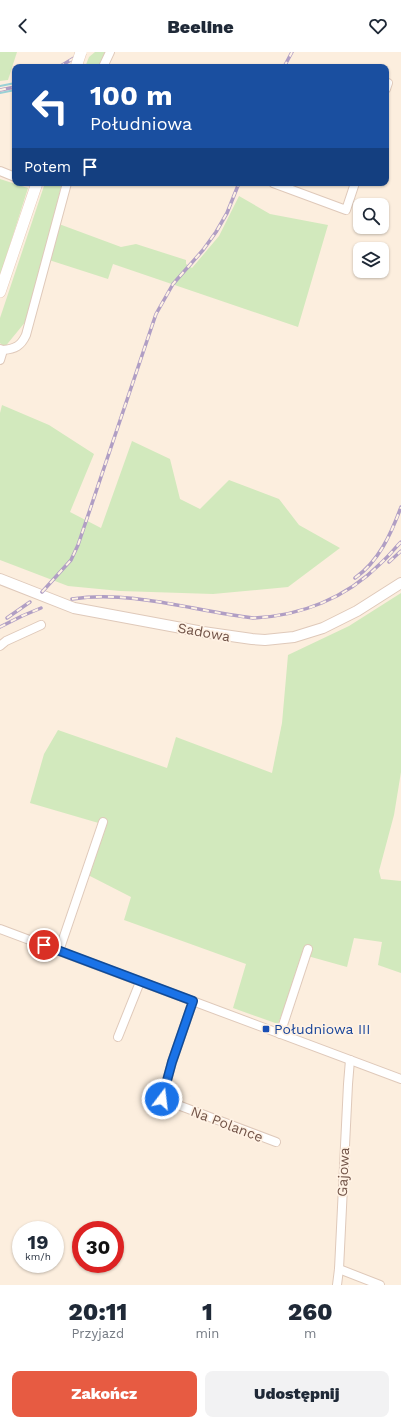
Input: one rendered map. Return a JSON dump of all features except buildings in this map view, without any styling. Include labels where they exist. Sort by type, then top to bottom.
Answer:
[{"type":"main road","points":[[77,64],[81,52]]},
{"type":"main road","points":[[0,292],[35,186]]},
{"type":"street","points":[[104,64],[110,52]]},
{"type":"street","points":[[0,172],[12,176]]},
{"type":"street","points":[[0,360],[2,349],[18,347],[23,342],[26,335],[66,186]]},
{"type":"street","points":[[281,186],[346,210],[354,186]]},
{"type":"street","name":"Sadowa","points":[[0,579],[74,608],[203,632],[258,640],[294,637],[323,628],[357,611],[401,583]]},
{"type":"street","points":[[0,646],[6,641],[41,625]]},
{"type":"street","points":[[59,951],[103,822]]},
{"type":"street","points":[[0,929],[401,1079]]},
{"type":"street","points":[[280,1034],[308,949]]},
{"type":"street","points":[[118,1038],[140,982]]},
{"type":"street","name":"Na Polance","points":[[193,1001],[172,1062],[162,1099],[276,1142]]},
{"type":"street","name":"Gajowa","points":[[337,1285],[350,1060]]},
{"type":"street","points":[[339,1269],[380,1285]]},
{"type":"green space","points":[[0,52],[17,52],[8,80],[0,81]]},
{"type":"green space","points":[[95,52],[106,52],[101,64],[86,64],[89,57]]},
{"type":"green space","points":[[0,179],[12,183],[12,186],[22,186],[28,188],[0,276]]},
{"type":"green space","points":[[44,186],[61,186],[26,321],[4,348],[0,343],[0,318]]},
{"type":"green space","points":[[239,196],[270,214],[328,225],[298,327],[113,264],[108,279],[49,260],[59,224],[121,247],[136,244],[186,260],[186,264],[192,268],[219,236]]},
{"type":"green space","points":[[2,405],[49,425],[94,454],[70,512],[101,528],[132,441],[170,459],[180,499],[200,509],[229,480],[279,499],[299,525],[340,548],[288,587],[213,594],[120,591],[68,586],[0,560],[0,413]]},
{"type":"green space","points":[[401,593],[401,772],[394,815],[379,871],[381,879],[401,881],[401,973],[378,965],[382,942],[354,938],[347,967],[304,955],[278,1024],[233,1008],[246,964],[124,920],[131,897],[86,874],[102,824],[30,803],[44,754],[58,730],[167,768],[176,737],[272,773],[282,723],[288,655],[349,626]]},
{"type":"waterway","points":[[0,86],[12,84]]},
{"type":"waterway","points":[[0,93],[12,91]]},
{"type":"railway","points":[[64,64],[84,52]]},
{"type":"railway","points":[[286,64],[292,52]]},
{"type":"railway","points":[[0,90],[12,88]]},
{"type":"railway","points":[[42,592],[71,560],[78,545],[156,314],[173,284],[203,250],[216,232],[227,213],[238,186]]},
{"type":"railway","points":[[355,578],[371,564],[383,546],[401,507]]},
{"type":"railway","points":[[72,599],[95,597],[140,599],[253,618],[288,614],[338,596],[367,576],[401,542]]},
{"type":"railway","points":[[389,562],[401,551]]},
{"type":"railway","points":[[7,618],[30,602]]},
{"type":"railway","points":[[0,627],[41,608]]},
{"type":"place","name":"Południowa III","points":[[266,1029]]},
{"type":"route","points":[[44,945],[193,1001],[172,1062],[162,1099]]}]
